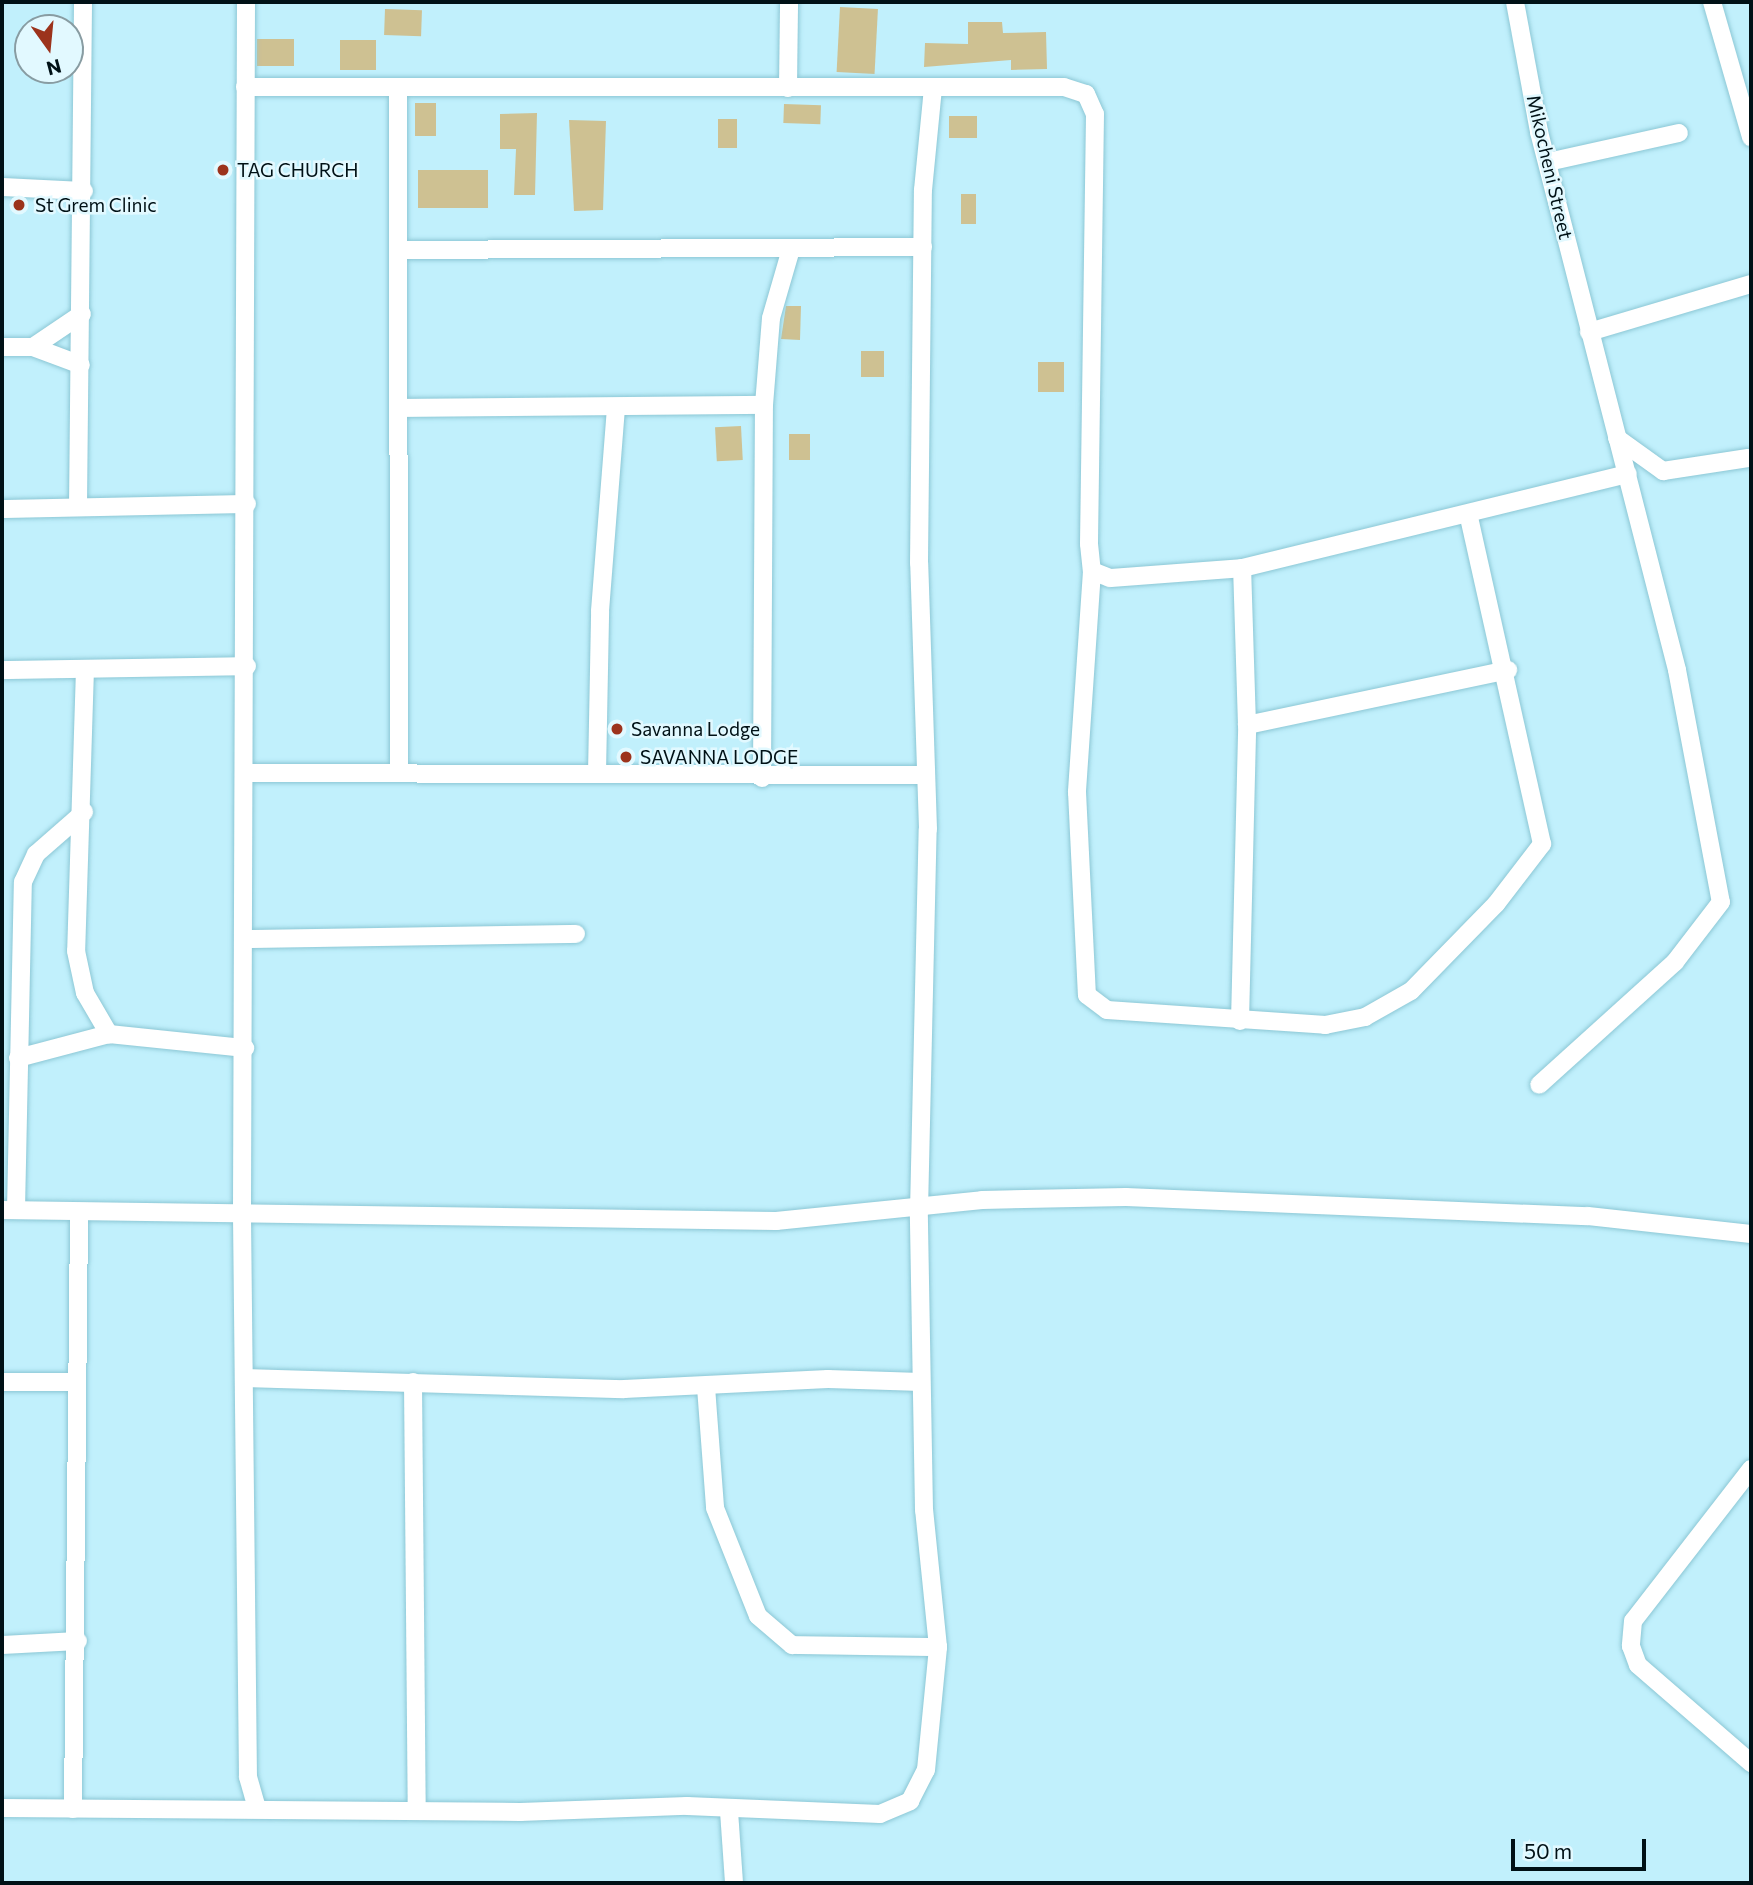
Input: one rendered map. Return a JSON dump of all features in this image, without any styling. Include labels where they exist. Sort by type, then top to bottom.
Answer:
[{"type":"street","points":[[78,507],[84,191],[83,2]]},
{"type":"street","points":[[246,2],[240,280],[247,504],[242,1216],[248,1777],[257,1808]]},
{"type":"street","points":[[788,88],[789,2]]},
{"type":"street","name":"Mikocheni Street","points":[[1515,2],[1548,162],[1589,332],[1677,670],[1721,902],[1675,962],[1539,1085]]},
{"type":"street","points":[[1712,2],[1751,137]]},
{"type":"street","points":[[245,87],[1074,88],[1094,105],[1092,571],[1077,792],[1087,995],[1107,1010],[1325,1025],[1381,1011],[1411,991],[1534,858],[1542,838],[1507,670],[1469,518]]},
{"type":"street","points":[[398,88],[403,408],[399,772]]},
{"type":"street","points":[[2,1808],[417,1808],[880,1814],[905,1808],[926,1770],[938,1647],[927,1561],[921,1382],[919,1211],[926,775],[919,563],[923,247],[933,88]]},
{"type":"street","points":[[1548,162],[1678,133]]},
{"type":"street","points":[[2,187],[84,191]]},
{"type":"street","points":[[402,250],[923,247]]},
{"type":"street","points":[[762,778],[764,405],[771,318],[791,249]]},
{"type":"street","points":[[1589,332],[1751,284]]},
{"type":"street","points":[[33,347],[82,314]]},
{"type":"street","points":[[2,347],[33,347],[81,365]]},
{"type":"street","points":[[403,408],[616,409],[764,405]]},
{"type":"street","points":[[597,774],[600,611],[616,409]]},
{"type":"street","points":[[1617,438],[1663,471],[1748,458]]},
{"type":"street","points":[[1092,571],[1110,578],[1241,568],[1469,518],[1628,474]]},
{"type":"street","points":[[2,509],[247,504]]},
{"type":"street","points":[[1240,1021],[1247,725],[1241,568]]},
{"type":"street","points":[[2,670],[247,666]]},
{"type":"street","points":[[85,669],[79,977],[109,1034]]},
{"type":"street","points":[[1247,725],[1507,670]]},
{"type":"street","points":[[247,774],[399,772],[762,778],[926,775]]},
{"type":"street","points":[[84,812],[36,854],[23,882],[18,1058],[9,1210],[242,1216],[776,1221],[919,1211],[1016,1199],[1280,1200],[1588,1216],[1751,1234]]},
{"type":"street","points":[[245,939],[576,934]]},
{"type":"street","points":[[18,1058],[109,1034],[245,1048]]},
{"type":"street","points":[[74,1809],[79,1642],[74,1382],[79,1212]]},
{"type":"street","points":[[244,1378],[706,1388],[828,1379],[921,1382]]},
{"type":"street","points":[[2,1382],[74,1382]]},
{"type":"street","points":[[413,1382],[417,1808]]},
{"type":"street","points":[[706,1388],[715,1508],[758,1616],[792,1645],[938,1647]]},
{"type":"street","points":[[1751,1469],[1633,1621],[1631,1646],[1639,1665],[1751,1763]]},
{"type":"street","points":[[2,1645],[79,1642]]},
{"type":"street","points":[[226,1809],[248,1777]]},
{"type":"street","points":[[729,1811],[734,1883]]},
{"type":"building","points":[[840,7],[878,9],[875,74],[837,72]]},
{"type":"building","points":[[385,9],[422,10],[421,36],[384,35]]},
{"type":"building","points":[[968,22],[1002,22],[1003,33],[1046,32],[1047,69],[1011,70],[1011,60],[924,67],[925,43],[968,44]]},
{"type":"building","points":[[257,39],[294,39],[294,66],[257,66]]},
{"type":"building","points":[[340,40],[376,40],[376,70],[340,70]]},
{"type":"building","points":[[415,103],[436,103],[436,136],[415,136]]},
{"type":"building","points":[[784,104],[821,105],[820,124],[783,123]]},
{"type":"building","points":[[537,113],[535,195],[514,195],[516,149],[500,149],[500,114]]},
{"type":"building","points":[[949,116],[977,116],[977,138],[949,138]]},
{"type":"building","points":[[718,119],[737,119],[737,148],[718,148]]},
{"type":"building","points":[[569,120],[606,121],[603,210],[574,211]]},
{"type":"building","points":[[418,170],[488,170],[488,208],[418,208]]},
{"type":"building","points":[[961,194],[976,194],[976,224],[961,224]]},
{"type":"building","points":[[786,306],[801,306],[800,340],[781,339]]},
{"type":"building","points":[[861,351],[884,351],[884,377],[861,377]]},
{"type":"building","points":[[1038,362],[1064,362],[1064,392],[1038,392]]},
{"type":"building","points":[[741,426],[743,460],[717,461],[715,427]]},
{"type":"building","points":[[789,434],[810,434],[810,460],[789,460]]},
{"type":"place","name":"TAG CHURCH","points":[[223,170]]},
{"type":"place","name":"St Grem Clinic","points":[[19,205]]},
{"type":"place","name":"Savanna Lodge","points":[[617,729]]},
{"type":"place","name":"SAVANNA LODGE","points":[[626,757]]}]
